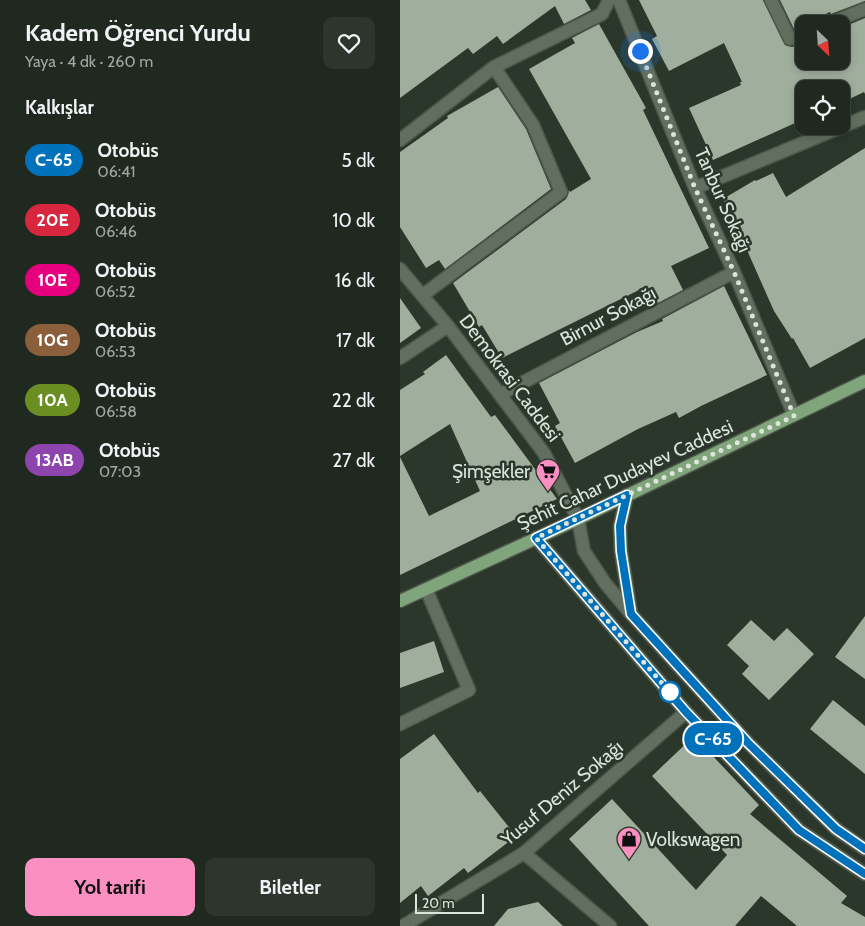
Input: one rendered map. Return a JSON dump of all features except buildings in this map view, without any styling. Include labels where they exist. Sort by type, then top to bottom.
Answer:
[{"type":"main road","name":"Şehit Cahar Dudayev Caddesi","points":[[400,601],[578,519],[865,381]]},
{"type":"main road","points":[[627,495],[620,526],[621,551],[631,614]]},
{"type":"street","points":[[400,140],[494,67],[602,14],[609,0]]},
{"type":"street","name":"Tanbur Sokağı","points":[[619,0],[695,188],[734,272],[794,416]]},
{"type":"street","points":[[771,0],[790,39],[795,37]]},
{"type":"street","points":[[850,15],[865,9]]},
{"type":"street","points":[[423,295],[561,192],[533,125],[494,67]]},
{"type":"street","points":[[695,188],[865,117]]},
{"type":"street","name":"Demokrasi Caddesi","points":[[400,268],[501,394],[544,453],[578,519],[584,551],[605,583],[748,743],[836,829],[865,849]]},
{"type":"street","name":"Birnur Sokağı","points":[[501,394],[734,272]]},
{"type":"street","points":[[400,358],[448,326]]},
{"type":"street","points":[[536,538],[686,712],[799,830],[865,874]]},
{"type":"street","points":[[400,724],[468,690],[426,588]]},
{"type":"street","name":"Yusuf Deniz Sokağı","points":[[403,926],[524,853],[686,712]]},
{"type":"street","points":[[524,853],[610,926]]},
{"type":"bus line","name":"C-65","points":[[865,849],[836,829],[748,743],[697,684],[631,614],[621,551],[620,526],[627,495],[536,538],[686,712],[799,830],[865,874]]},
{"type":"place","name":"Şimşekler","points":[[548,492]]},
{"type":"place","name":"Volkswagen","points":[[629,860]]},
{"type":"route","points":[[640,51],[695,188],[734,272],[794,416],[536,538],[674,697],[670,692]]}]
